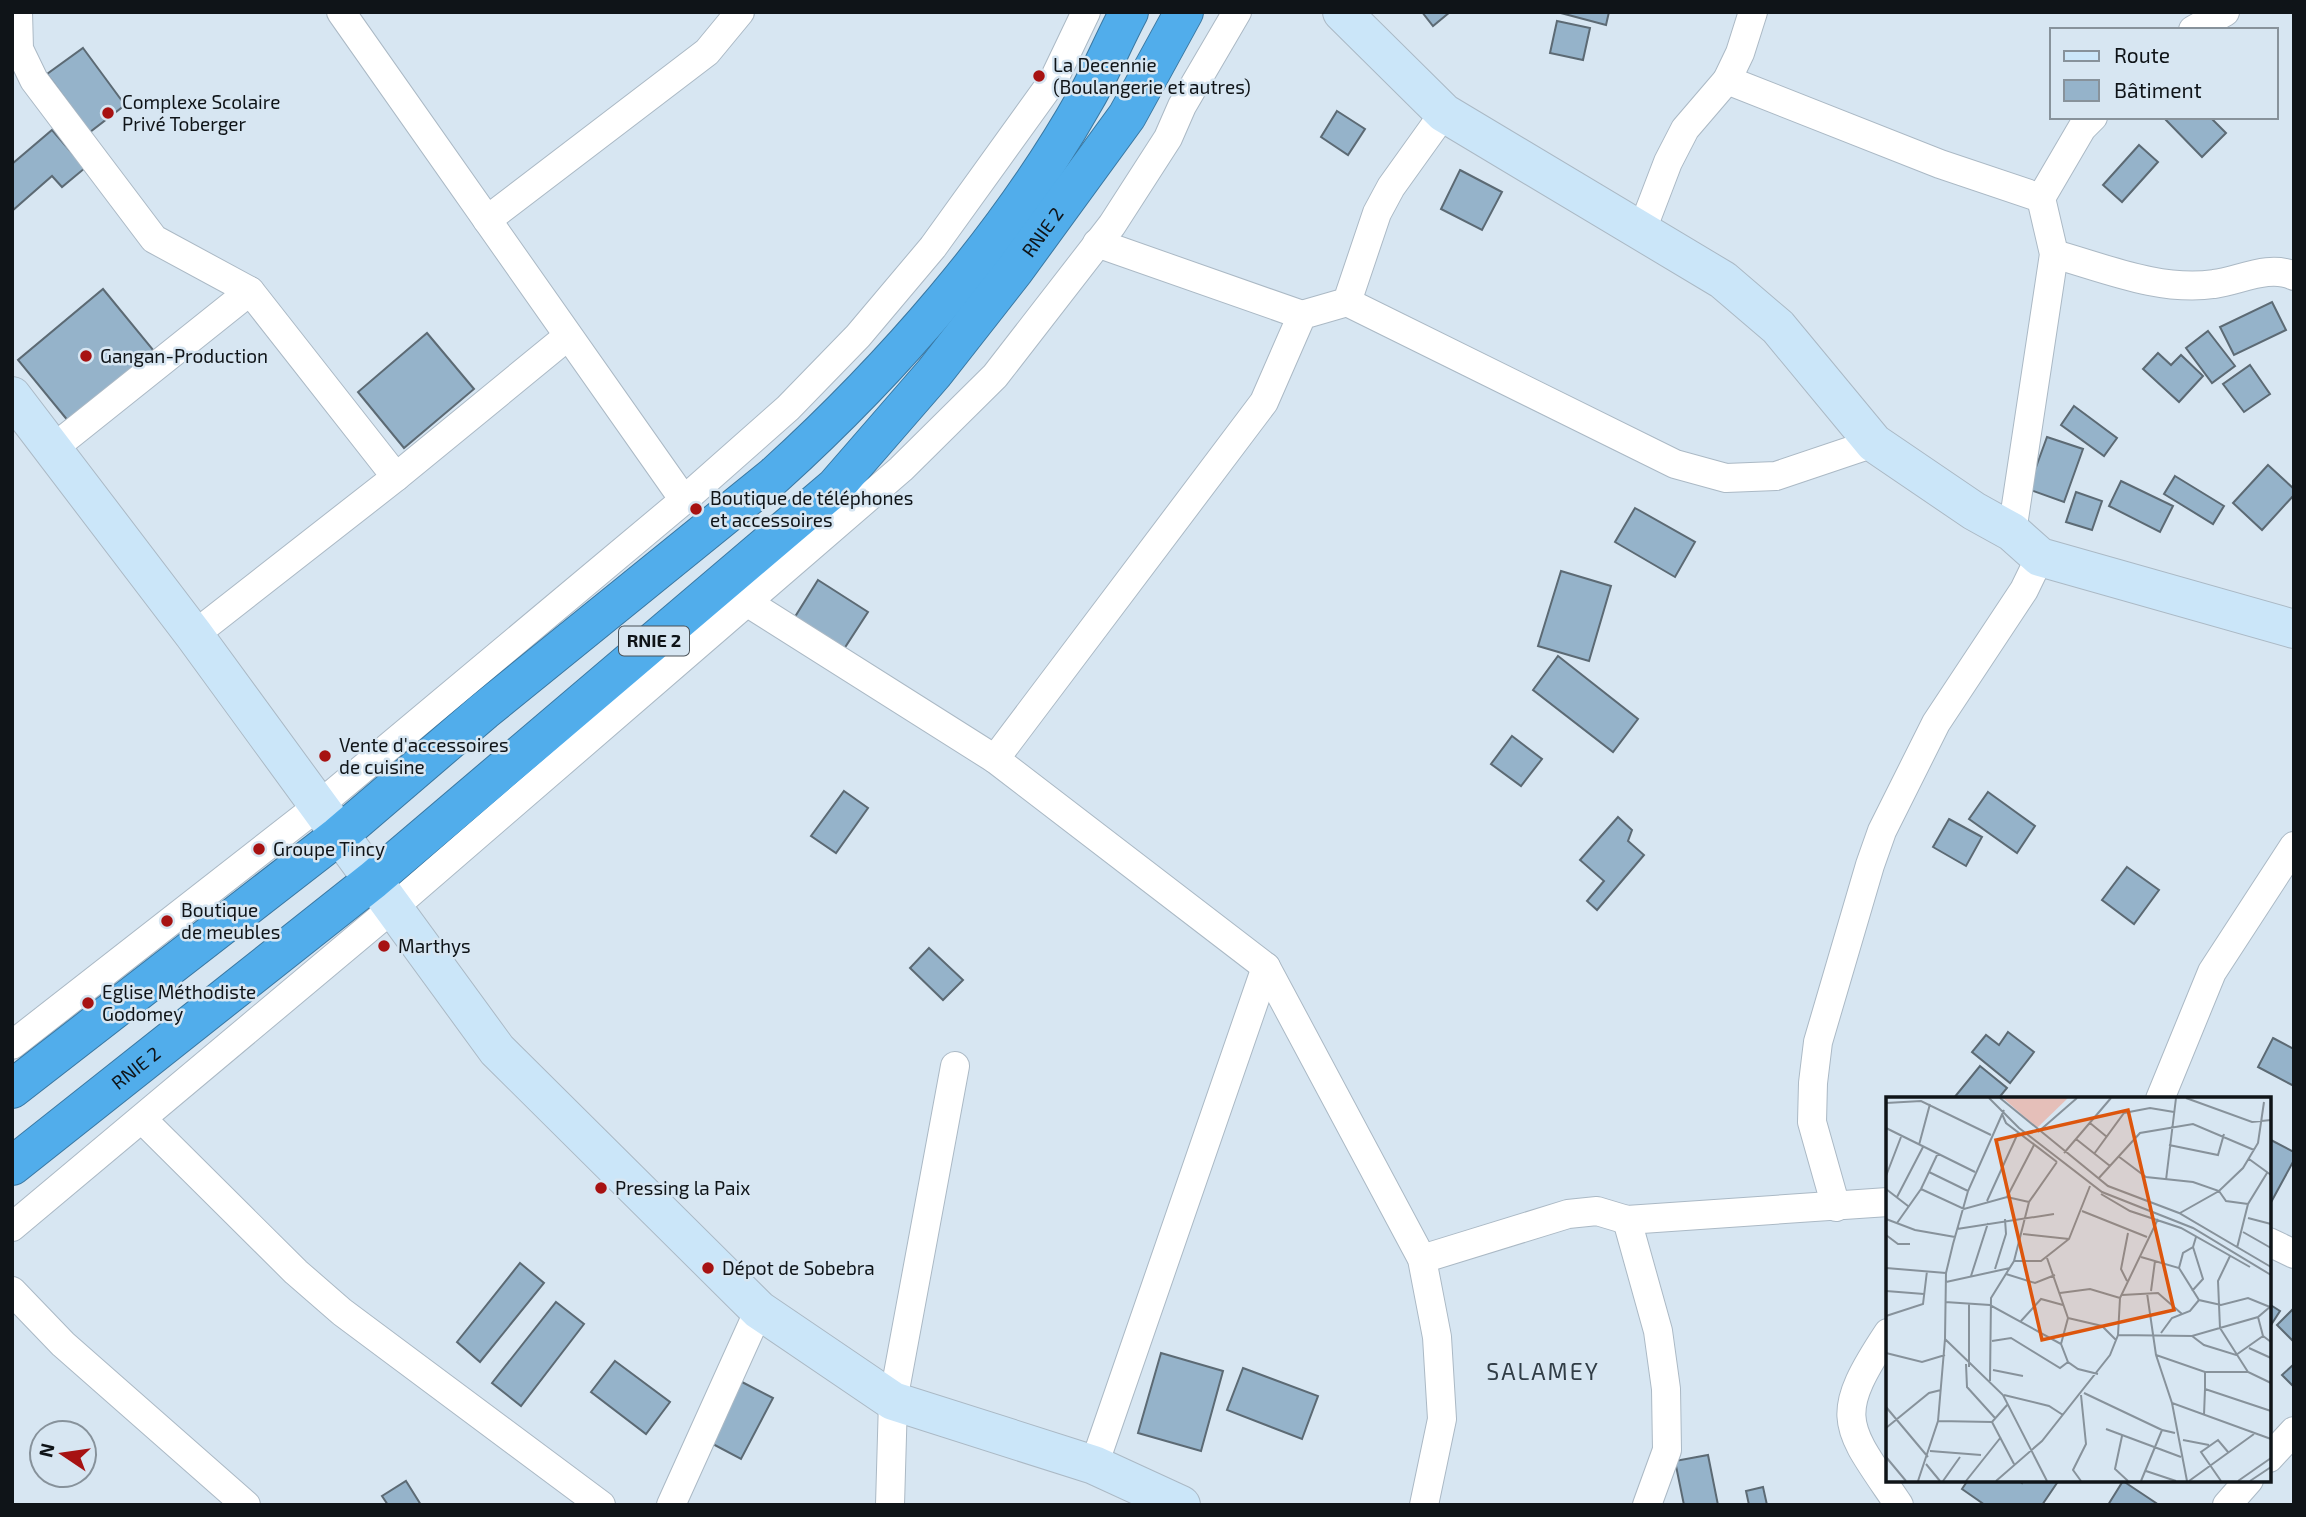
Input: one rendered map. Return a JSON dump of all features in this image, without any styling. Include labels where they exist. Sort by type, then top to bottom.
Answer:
[{"type":"highway","name":"RNIE 2","points":[[12,1088],[328,821],[485,711],[774,476],[879,374],[948,295],[1008,218],[1086,98],[1129,12]]},
{"type":"highway","name":"RNIE 2","points":[[12,1166],[384,894],[835,487],[934,373],[1014,271],[1127,116],[1184,12]]},
{"type":"street","points":[[18,12],[19,49],[34,80],[155,239],[250,291],[396,477]]},
{"type":"street","points":[[341,12],[684,500]]},
{"type":"street","points":[[487,220],[708,52],[740,12]]},
{"type":"street","points":[[13,1042],[328,821],[788,408],[858,336],[933,247],[1054,79],[1086,12]]},
{"type":"street","points":[[12,1227],[143,1120],[384,894],[745,601],[901,469],[995,376],[1112,225],[1168,138],[1182,106],[1237,12]]},
{"type":"street","points":[[1342,12],[1444,113],[1723,280],[1778,327],[1874,443],[1973,511],[2012,532],[2040,556],[2294,629]]},
{"type":"street","points":[[1642,230],[1668,162],[1685,129],[1727,80],[1740,53],[1753,12]]},
{"type":"street","points":[[2197,28],[2225,12]]},
{"type":"street","points":[[1727,80],[1940,164],[2041,198]]},
{"type":"street","points":[[1347,302],[1377,213],[1391,187],[1444,113]]},
{"type":"street","points":[[2012,532],[2054,254],[2041,198],[2082,128],[2090,119]]},
{"type":"street","points":[[1097,243],[1301,315],[1347,302],[1675,464],[1726,478],[1776,476],[1874,443]]},
{"type":"street","points":[[2054,254],[2157,282],[2201,286],[2276,272],[2294,276]]},
{"type":"street","points":[[51,450],[250,291]]},
{"type":"street","points":[[995,759],[1264,402],[1301,315]]},
{"type":"street","points":[[194,635],[396,477],[568,336]]},
{"type":"street","points":[[12,396],[194,635],[497,1050],[759,1310],[894,1401],[1094,1465],[1181,1505]]},
{"type":"street","points":[[1836,1207],[1812,1122],[1813,1083],[1818,1042],[1870,865],[1882,831],[1936,723],[2024,590],[2040,556]]},
{"type":"street","points":[[745,601],[995,759],[1266,967],[1422,1259],[1437,1337],[1442,1419],[1424,1505]]},
{"type":"street","points":[[2161,1097],[2212,972],[2294,846]]},
{"type":"street","points":[[1094,1465],[1266,967]]},
{"type":"street","points":[[890,1505],[894,1401],[955,1066]]},
{"type":"street","points":[[143,1120],[296,1272],[342,1312],[601,1505]]},
{"type":"street","points":[[1422,1259],[1568,1214],[1597,1211],[1627,1220],[1886,1202]]},
{"type":"street","points":[[1627,1220],[1658,1331],[1667,1390],[1667,1450],[1647,1505]]},
{"type":"street","points":[[2271,1243],[2294,1254]]},
{"type":"street","points":[[12,1292],[63,1344],[246,1505]]},
{"type":"street","points":[[671,1505],[759,1310]]},
{"type":"street","points":[[1886,1336],[1866,1366],[1850,1406],[1850,1416],[1851,1426],[1862,1449],[1899,1505]]},
{"type":"street","points":[[2271,1456],[2294,1431]]},
{"type":"street","points":[[2227,1505],[2247,1482]]},
{"type":"building","points":[[1422,12],[1450,12],[1433,26]]},
{"type":"building","points":[[1557,12],[1609,12],[1606,25]]},
{"type":"building","points":[[1557,21],[1590,28],[1583,60],[1550,53]]},
{"type":"building","points":[[83,48],[125,105],[90,132],[47,74]]},
{"type":"building","points":[[1337,111],[1365,129],[1348,155],[1321,137]]},
{"type":"building","points":[[2165,119],[2212,119],[2226,133],[2202,157]]},
{"type":"building","points":[[52,130],[85,168],[62,187],[52,176],[12,211],[12,164]]},
{"type":"building","points":[[2139,145],[2158,162],[2122,202],[2103,185]]},
{"type":"building","points":[[1460,170],[1502,192],[1482,230],[1441,209]]},
{"type":"building","name":"Gangan-Production","points":[[103,289],[154,351],[69,422],[18,360]]},
{"type":"building","points":[[2272,302],[2286,330],[2234,355],[2220,327]]},
{"type":"building","points":[[2208,331],[2235,366],[2212,383],[2186,348]]},
{"type":"building","points":[[427,333],[474,389],[404,448],[358,392]]},
{"type":"building","points":[[2158,353],[2171,365],[2181,355],[2203,376],[2179,402],[2143,369]]},
{"type":"building","points":[[2250,365],[2270,394],[2244,412],[2223,384]]},
{"type":"building","points":[[2074,406],[2117,438],[2104,456],[2061,425]]},
{"type":"building","points":[[2047,437],[2083,449],[2064,502],[2028,489]]},
{"type":"building","points":[[2268,465],[2294,489],[2294,495],[2262,530],[2233,503]]},
{"type":"building","points":[[2175,476],[2224,506],[2213,524],[2164,494]]},
{"type":"building","points":[[2121,481],[2173,506],[2160,532],[2109,506]]},
{"type":"building","points":[[2076,492],[2102,501],[2092,530],[2066,522]]},
{"type":"building","points":[[1635,508],[1695,542],[1675,577],[1615,542]]},
{"type":"building","points":[[1561,571],[1611,586],[1589,661],[1538,646]]},
{"type":"building","points":[[818,580],[868,612],[842,652],[793,620]]},
{"type":"building","points":[[1558,656],[1638,719],[1613,752],[1533,690]]},
{"type":"building","points":[[1512,736],[1542,759],[1521,786],[1491,764]]},
{"type":"building","points":[[844,791],[868,808],[836,853],[811,836]]},
{"type":"building","points":[[1988,792],[2035,826],[2017,853],[1969,819]]},
{"type":"building","points":[[1618,817],[1632,830],[1628,841],[1644,855],[1597,910],[1587,901],[1604,881],[1580,860]]},
{"type":"building","points":[[1949,819],[1982,837],[1966,866],[1933,847]]},
{"type":"building","points":[[2127,867],[2159,890],[2134,924],[2102,900]]},
{"type":"building","points":[[929,948],[963,980],[943,1000],[910,968]]},
{"type":"building","points":[[2008,1032],[2034,1052],[2010,1083],[1972,1052],[1986,1035],[1999,1045]]},
{"type":"building","points":[[2273,1038],[2294,1049],[2294,1086],[2258,1067]]},
{"type":"building","points":[[1980,1066],[2007,1088],[2000,1097],[1955,1097]]},
{"type":"building","points":[[2271,1140],[2294,1152],[2294,1160],[2271,1202]]},
{"type":"building","points":[[520,1263],[544,1283],[480,1362],[457,1342]]},
{"type":"building","points":[[556,1302],[584,1324],[521,1406],[492,1383]]},
{"type":"building","points":[[2271,1305],[2280,1311],[2271,1325]]},
{"type":"building","points":[[2294,1308],[2294,1342],[2277,1325]]},
{"type":"building","points":[[1161,1353],[1223,1371],[1201,1451],[1138,1433]]},
{"type":"building","points":[[615,1361],[670,1402],[646,1434],[591,1392]]},
{"type":"building","points":[[2294,1364],[2294,1387],[2282,1375]]},
{"type":"building","points":[[1243,1368],[1318,1396],[1302,1439],[1227,1410]]},
{"type":"building","points":[[740,1381],[773,1398],[741,1459],[709,1442]]},
{"type":"building","points":[[1708,1455],[1718,1505],[1684,1505],[1675,1461]]},
{"type":"building","points":[[406,1481],[421,1505],[388,1505],[382,1496]]},
{"type":"building","points":[[1967,1482],[2058,1482],[2042,1505],[1985,1505],[1962,1489]]},
{"type":"building","points":[[2124,1482],[2159,1505],[2108,1505]]},
{"type":"building","points":[[1763,1487],[1767,1505],[1749,1505],[1746,1491]]},
{"type":"place","name":"La Decennie (Boulangerie et autres)","points":[[1039,76]]},
{"type":"place","name":"Complexe Scolaire Privé Toberger","points":[[108,113]]},
{"type":"place","name":"Gangan-Production","points":[[86,356]]},
{"type":"place","name":"Boutique de téléphones et accessoires","points":[[696,509]]},
{"type":"place","name":"Vente d'accessoires de cuisine","points":[[325,756]]},
{"type":"place","name":"Groupe Tincy","points":[[259,849]]},
{"type":"place","name":"Boutique de meubles","points":[[167,921]]},
{"type":"place","name":"Marthys","points":[[384,946]]},
{"type":"place","name":"Eglise Méthodiste Godomey","points":[[88,1003]]},
{"type":"place","name":"Pressing la Paix","points":[[601,1188]]},
{"type":"place","name":"Dépot de Sobebra","points":[[708,1268]]},
{"type":"district","name":"SALAMEY","points":[[1543,1372]]}]
